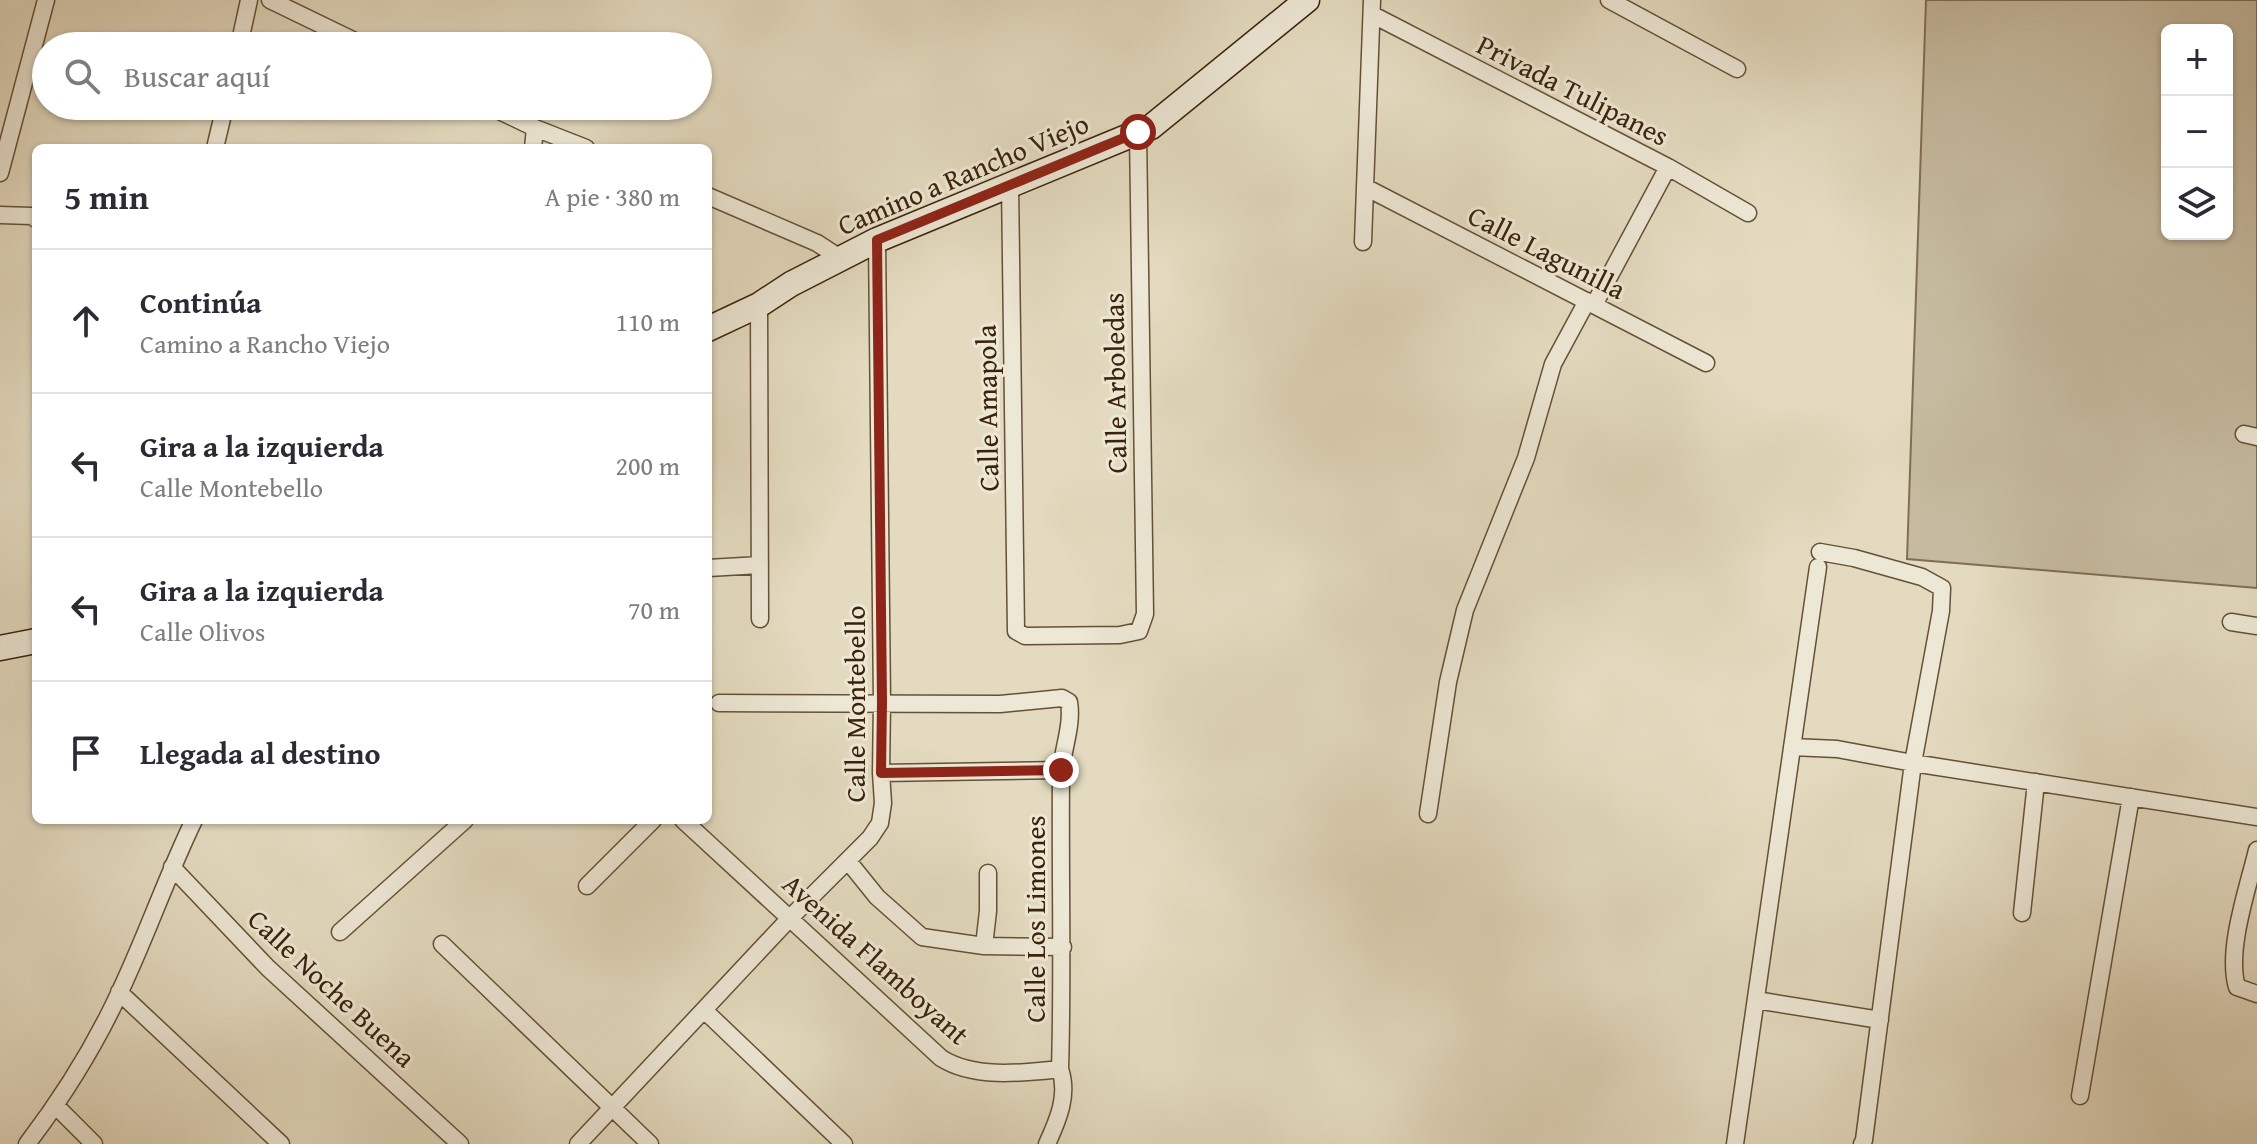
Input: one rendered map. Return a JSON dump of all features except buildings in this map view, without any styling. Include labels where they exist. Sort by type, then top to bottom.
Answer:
[{"type":"street","points":[[37,32],[46,0]]},
{"type":"street","points":[[242,32],[249,0]]},
{"type":"street","points":[[270,0],[336,32]]},
{"type":"street","name":"Camino a Rancho Viejo","points":[[712,327],[877,240],[1151,127],[1307,0]]},
{"type":"street","points":[[1609,0],[1737,69]]},
{"type":"street","points":[[1363,242],[1372,8]]},
{"type":"street","name":"Privada Tulipanes","points":[[1372,8],[1748,213]]},
{"type":"street","points":[[0,173],[32,53]]},
{"type":"street","points":[[216,144],[222,120]]},
{"type":"street","points":[[518,120],[576,144]]},
{"type":"street","points":[[533,144],[535,128]]},
{"type":"street","name":"Calle Arboledas","points":[[1016,631],[1025,636],[1120,635],[1139,631],[1145,614],[1138,132]]},
{"type":"street","points":[[1428,814],[1448,682],[1465,610],[1526,458],[1553,364],[1668,167]]},
{"type":"street","name":"Calle Amapola","points":[[1010,184],[1016,631]]},
{"type":"street","name":"Calle Lagunilla","points":[[1365,187],[1706,363]]},
{"type":"street","points":[[712,198],[817,243],[840,258]]},
{"type":"street","points":[[0,215],[32,216]]},
{"type":"street","name":"Calle Montebello","points":[[578,1144],[790,918],[870,838],[880,823],[883,803],[877,240]]},
{"type":"street","points":[[759,305],[760,619]]},
{"type":"street","points":[[1735,1144],[1819,560],[1854,558],[1922,577],[1942,588],[1941,611],[1913,763],[1862,1144]]},
{"type":"street","points":[[712,568],[760,565]]},
{"type":"street","points":[[2231,622],[2257,626]]},
{"type":"street","points":[[0,648],[32,642]]},
{"type":"street","name":"Calle Los Limones","points":[[882,702],[1000,704],[1062,698],[1069,702],[1071,714],[1061,770],[1063,947],[1060,1069],[1065,1084],[1058,1120],[1047,1144]]},
{"type":"street","points":[[719,703],[882,702]]},
{"type":"street","points":[[1792,747],[1837,749],[2257,817]]},
{"type":"street","points":[[1785,794],[1801,755],[1837,749]]},
{"type":"street","points":[[881,773],[1061,770]]},
{"type":"street","points":[[2022,913],[2036,782]]},
{"type":"street","points":[[2080,1096],[2131,797]]},
{"type":"street","points":[[27,1144],[56,1106],[119,992],[192,824]]},
{"type":"street","points":[[340,932],[461,824]]},
{"type":"street","points":[[587,886],[649,824]]},
{"type":"street","name":"Avenida Flamboyant","points":[[687,824],[941,1058],[970,1071],[1060,1069]]},
{"type":"street","points":[[2257,850],[2235,946],[2233,975],[2237,987],[2257,994]]},
{"type":"street","points":[[848,861],[877,897],[922,937],[984,946],[1063,947]]},
{"type":"street","name":"Calle Noche Buena","points":[[172,867],[268,968],[460,1144]]},
{"type":"street","points":[[984,946],[988,873]]},
{"type":"street","points":[[442,944],[650,1144]]},
{"type":"street","points":[[119,992],[281,1144]]},
{"type":"street","points":[[1756,1000],[1880,1020]]},
{"type":"street","points":[[704,1010],[844,1144]]},
{"type":"street","points":[[56,1106],[94,1144]]},
{"type":"shaded area","points":[[1926,0],[2257,0],[2257,588],[1907,559]]},
{"type":"route","points":[[1061,770],[881,773],[877,240],[1138,132]]}]
